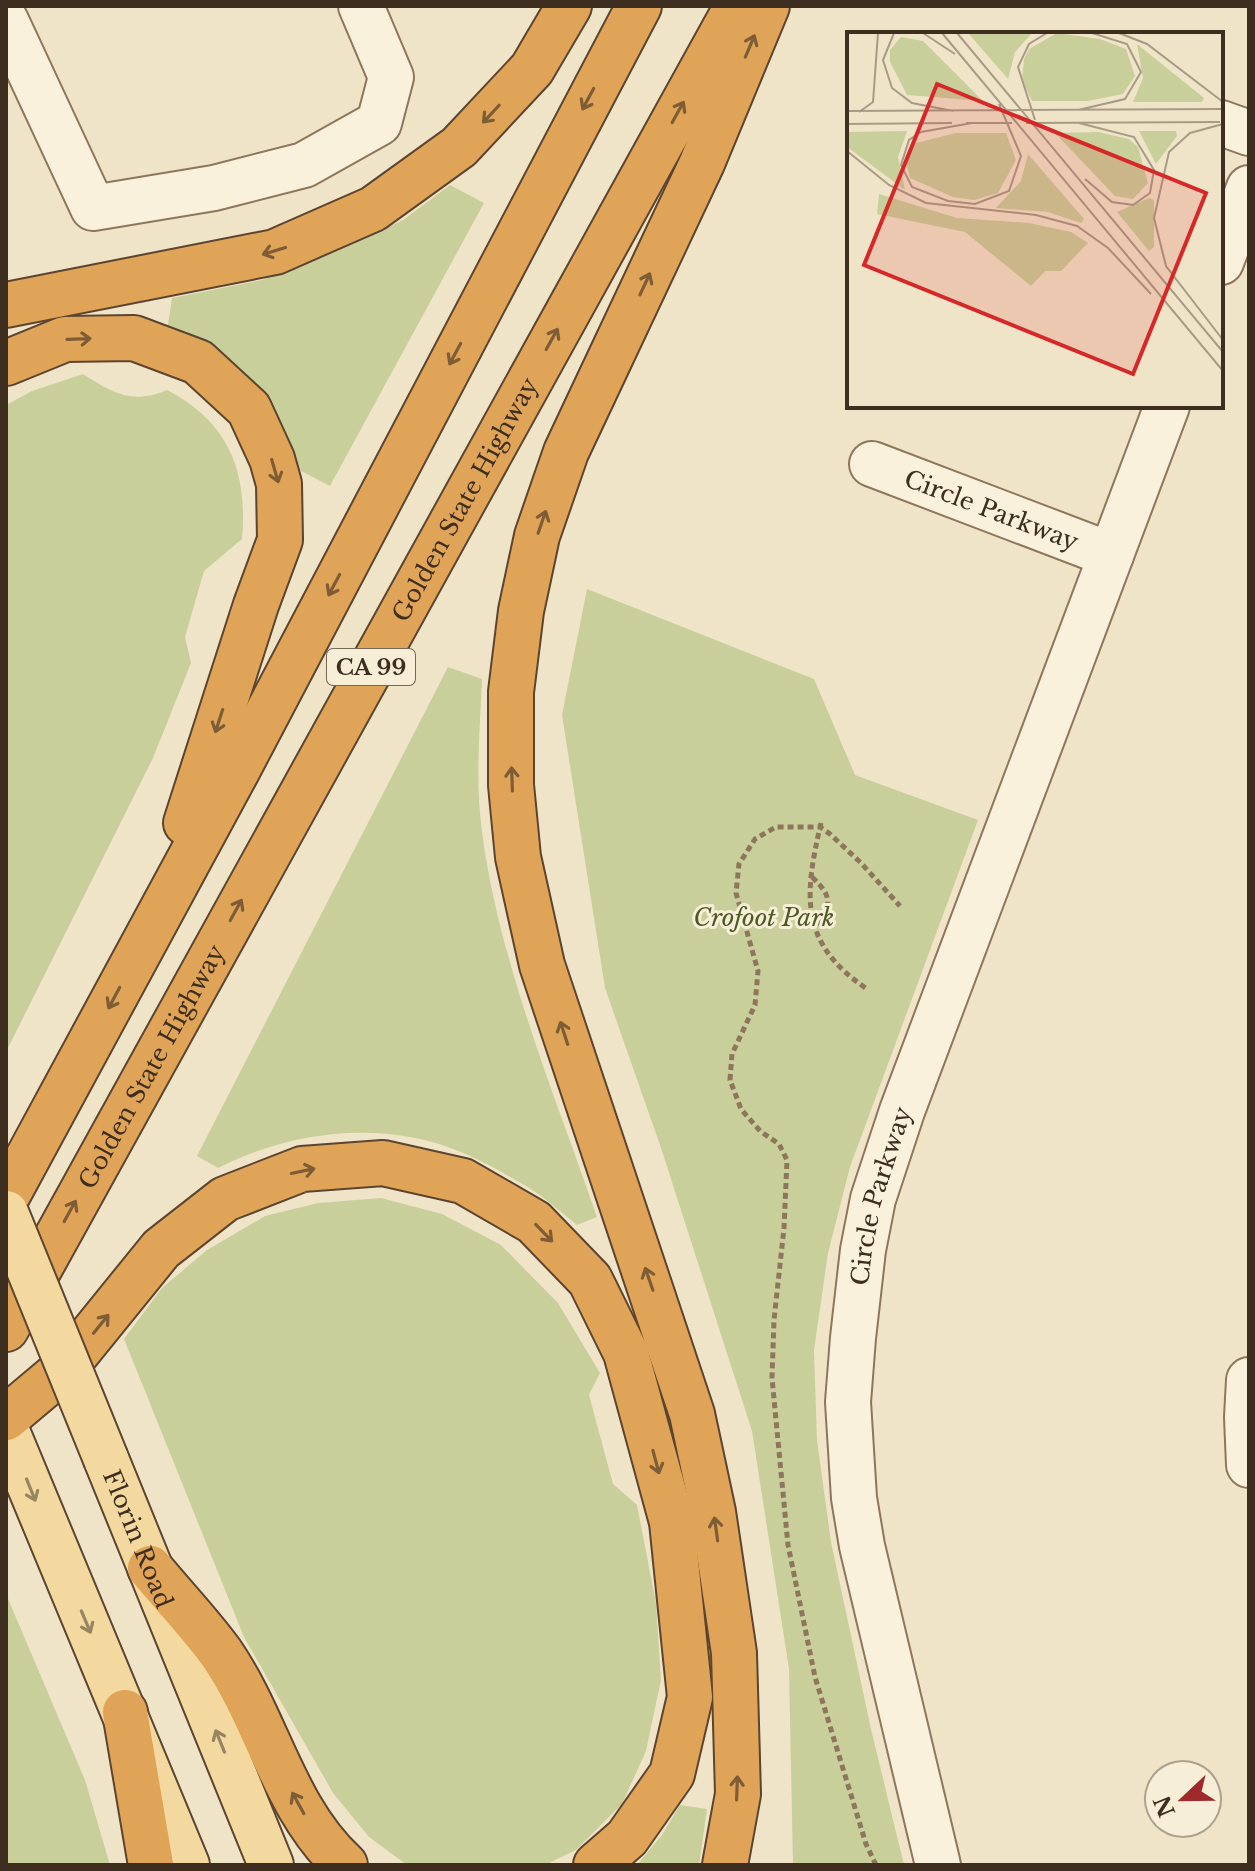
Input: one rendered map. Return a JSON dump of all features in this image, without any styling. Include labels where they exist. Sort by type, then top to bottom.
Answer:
[{"type":"highway","points":[[6,305],[275,252],[373,209],[459,147],[532,69],[569,6]]},
{"type":"highway","name":"CA 99","points":[[6,1198],[639,6]]},
{"type":"highway","name":"Golden State Highway","points":[[6,1329],[737,6]]},
{"type":"highway","points":[[725,1865],[738,1794],[734,1653],[713,1512],[692,1414],[542,965],[518,857],[511,785],[511,692],[521,611],[537,536],[566,452],[702,163],[767,6]]},
{"type":"highway","points":[[6,363],[65,339],[134,338],[198,362],[249,409],[272,459],[279,484],[280,540],[151,929]]},
{"type":"highway","points":[[6,1170],[42,1132]]},
{"type":"highway","points":[[6,1418],[63,1370],[161,1249],[225,1199],[302,1169],[383,1163],[463,1181],[534,1222],[590,1280],[626,1353],[672,1522],[690,1697],[672,1774],[627,1838],[596,1865]]},
{"type":"highway","points":[[150,1568],[222,1654],[297,1803],[325,1847],[345,1865]]},
{"type":"highway","points":[[125,1712],[151,1865]]},
{"type":"main road","name":"Florin Road","points":[[6,1213],[271,1865]]},
{"type":"main road","points":[[6,1429],[187,1865]]},
{"type":"street","points":[[6,21],[93,208],[214,188],[304,165],[379,123],[391,77],[361,6]]},
{"type":"street","points":[[1223,124],[1249,133]]},
{"type":"street","points":[[1223,257],[1249,188]]},
{"type":"street","name":"Circle Parkway","points":[[938,1865],[862,1546],[854,1498],[848,1402],[863,1250],[873,1199],[902,1111],[1166,408]]},
{"type":"street","name":"Circle Parkway","points":[[872,464],[1111,555]]},
{"type":"street","points":[[1249,1380],[1249,1465]]},
{"type":"path","points":[[820,825],[810,902],[814,928],[819,944],[867,989]]},
{"type":"path","points":[[876,1865],[858,1819],[815,1677],[788,1545],[772,1378],[787,1160],[779,1144],[760,1131],[741,1109],[730,1080],[732,1054],[755,1005],[758,971],[736,893],[739,864],[755,839],[776,827],[820,825],[900,906]]},
{"type":"path","points":[[812,877],[825,889],[829,901],[825,914],[814,928]]},
{"type":"green space","points":[[450,185],[484,203],[330,486],[297,469],[167,331],[172,298],[262,280],[337,251],[403,220]]},
{"type":"green space","points":[[83,374],[104,387],[133,397],[167,390],[206,417],[230,451],[237,471],[242,492],[242,539],[204,571],[185,637],[191,663],[153,758],[8,1048],[6,405],[32,391]]},
{"type":"green space","name":"Crofoot Park","points":[[587,589],[814,679],[855,775],[978,820],[850,1167],[828,1253],[814,1350],[817,1440],[831,1542],[904,1865],[793,1865],[789,1669],[752,1431],[661,1148],[605,988],[562,715]]},
{"type":"green space","points":[[448,667],[482,679],[479,794],[490,879],[514,977],[597,1217],[577,1225],[533,1190],[491,1166],[454,1149],[417,1138],[388,1134],[329,1134],[272,1146],[218,1168],[197,1156]]},
{"type":"green space","points":[[381,1198],[442,1214],[501,1245],[558,1303],[600,1373],[589,1395],[613,1484],[637,1505],[656,1603],[661,1680],[646,1751],[622,1804],[576,1850],[545,1865],[407,1865],[369,1837],[333,1793],[244,1637],[124,1339],[162,1288],[207,1250],[265,1216],[318,1203]]},
{"type":"green space","points":[[6,1594],[85,1780],[110,1865],[6,1865]]},
{"type":"green space","points":[[680,1805],[707,1809],[699,1865],[637,1865],[662,1835]]}]
